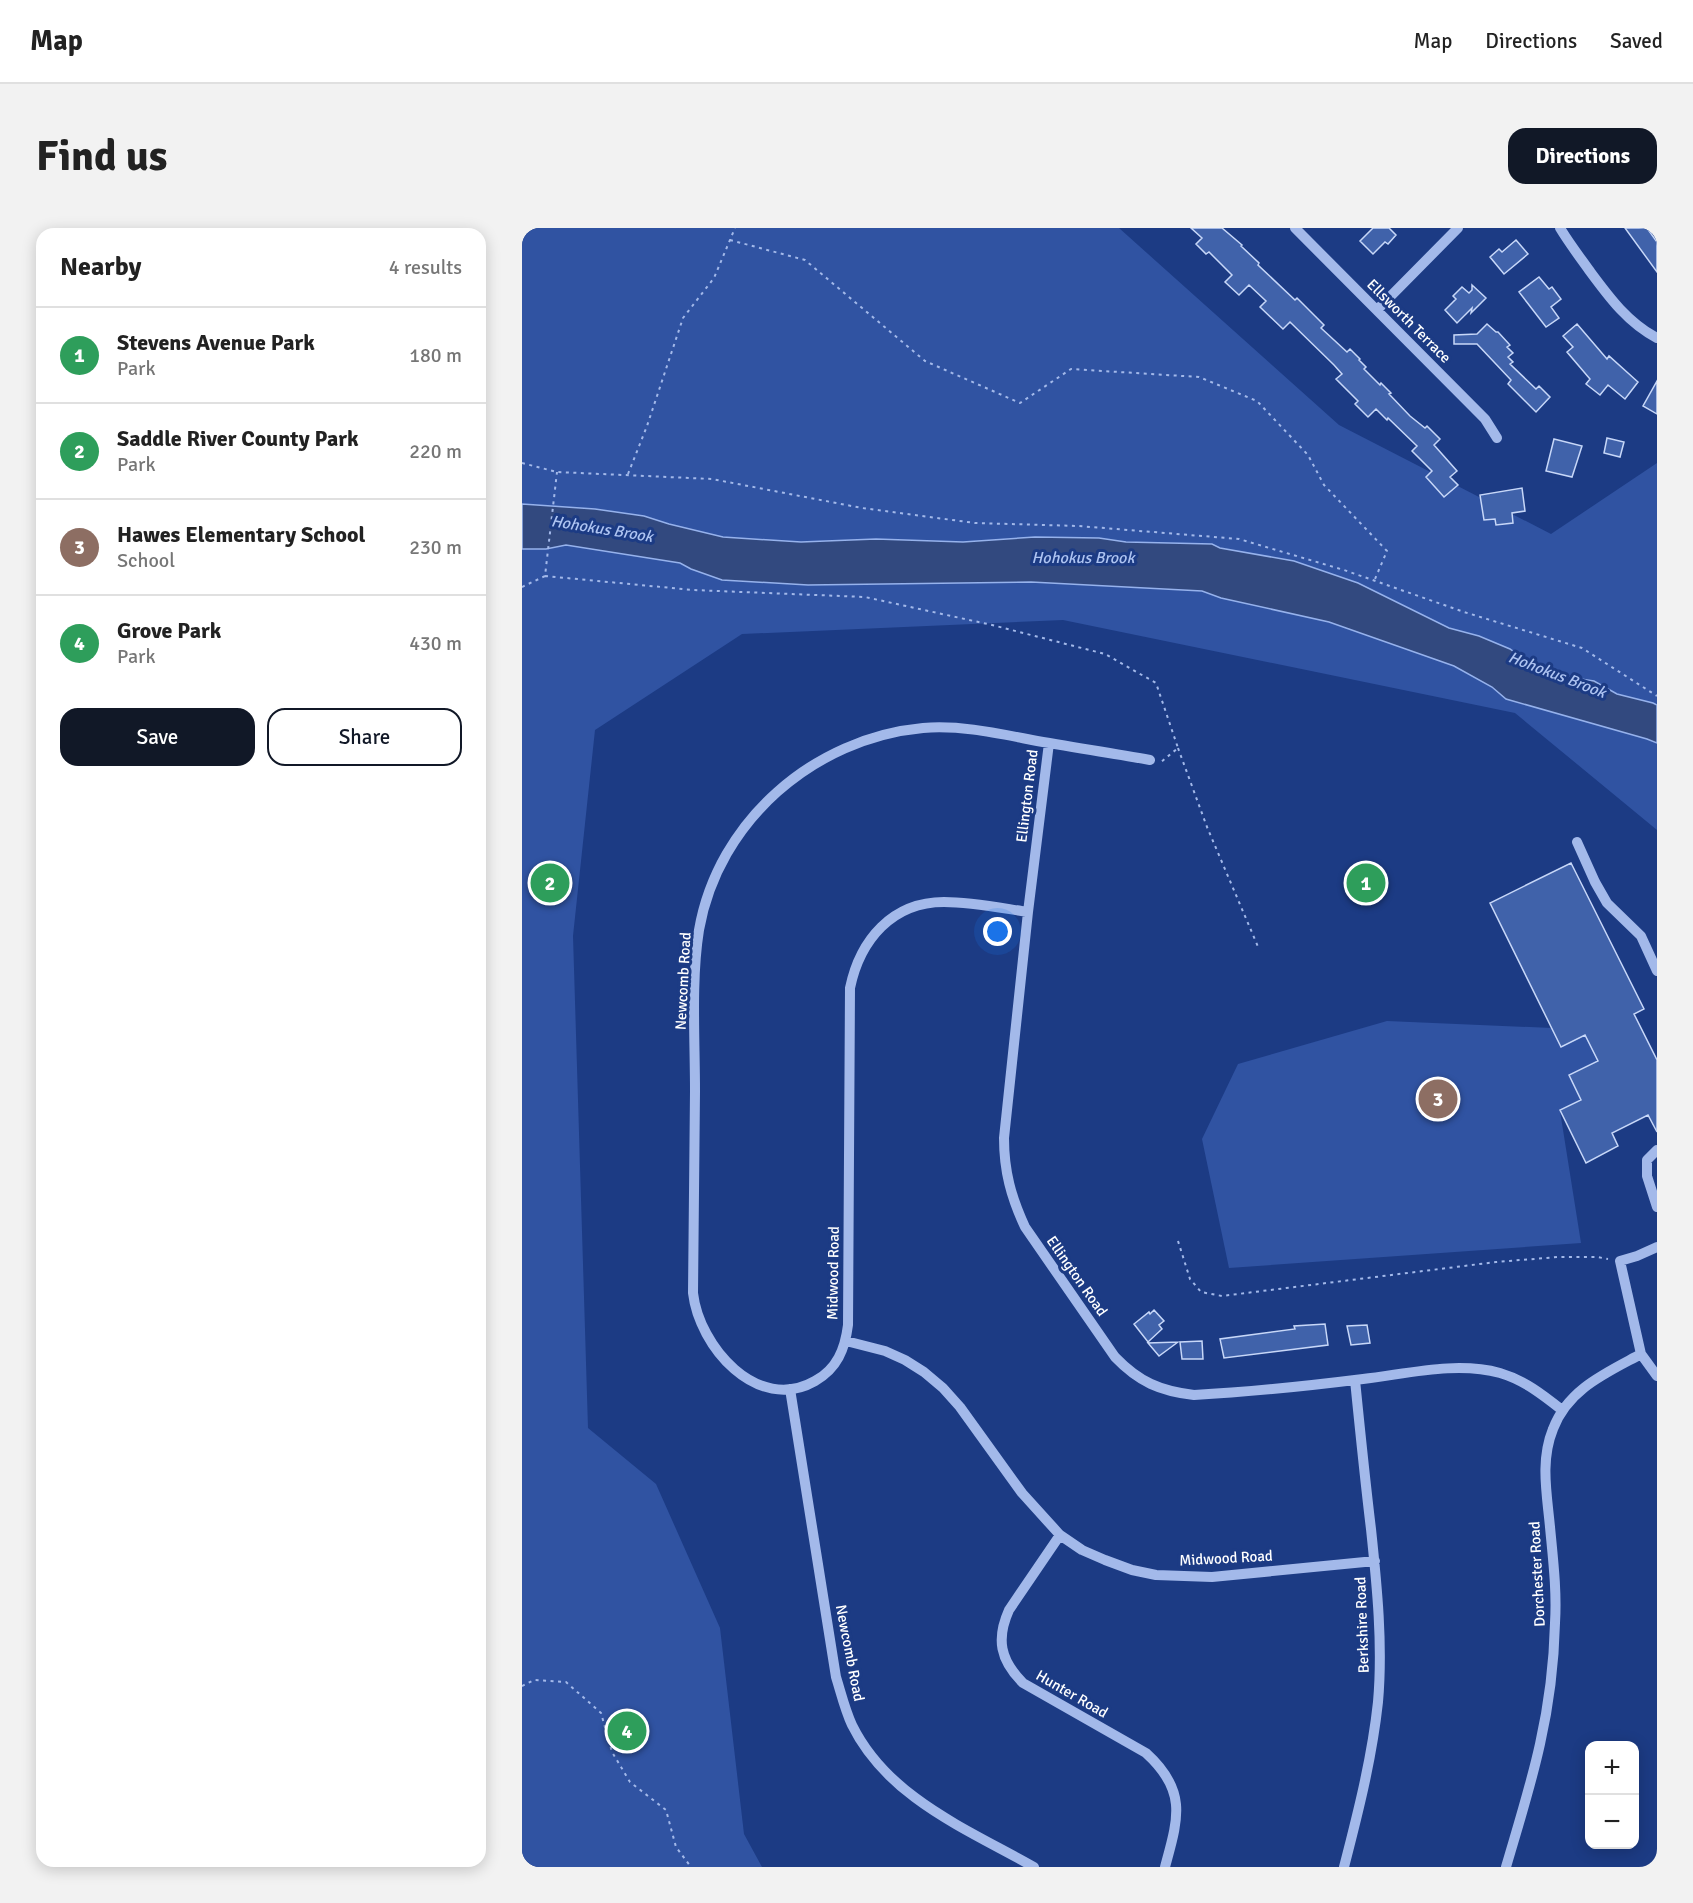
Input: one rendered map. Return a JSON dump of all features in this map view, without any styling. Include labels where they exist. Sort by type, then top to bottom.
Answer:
[{"type":"street","name":"Ellsworth Terrace","points":[[1295,228],[1485,419],[1497,438]]},
{"type":"street","points":[[1377,310],[1458,228]]},
{"type":"street","points":[[1560,228],[1613,303],[1627,318],[1657,338]]},
{"type":"street","name":"Newcomb Road","points":[[846,1341],[841,1355],[822,1377],[809,1384],[780,1390],[752,1382],[730,1365],[715,1350],[699,1320],[694,1299],[695,983],[699,931],[714,881],[725,857],[757,811],[799,774],[844,748],[868,739],[898,732],[924,728],[972,729],[1150,760]]},
{"type":"street","name":"Ellington Road","points":[[1049,743],[1028,912],[1004,1138],[1004,1162],[1015,1207],[1025,1227],[1115,1357],[1133,1374],[1157,1388],[1194,1395],[1457,1368],[1479,1369],[1501,1373],[1521,1381],[1541,1392],[1563,1410]]},
{"type":"street","points":[[1577,842],[1607,903],[1641,936],[1657,971]]},
{"type":"street","name":"Midwood Road","points":[[1028,912],[956,902],[925,904],[893,917],[880,928],[861,953],[850,988],[846,1341],[885,1351],[905,1360],[943,1388],[960,1407],[1022,1493],[1060,1536],[1082,1550],[1105,1560],[1156,1575],[1212,1577],[1375,1561]]},
{"type":"street","points":[[1657,1149],[1647,1160],[1647,1176],[1657,1207]]},
{"type":"street","points":[[1657,1247],[1620,1261],[1641,1354],[1657,1376]]},
{"type":"street","name":"Dorchester Road","points":[[1506,1867],[1540,1745],[1553,1664],[1556,1620],[1555,1577],[1545,1464],[1547,1446],[1553,1427],[1577,1392],[1592,1381],[1641,1354]]},
{"type":"street","name":"Berkshire Road","points":[[1344,1867],[1363,1794],[1378,1701],[1379,1641],[1375,1561],[1355,1380]]},
{"type":"street","name":"Newcomb Road","points":[[790,1389],[836,1677],[852,1725],[865,1748],[882,1770],[901,1788],[922,1804],[1034,1867]]},
{"type":"street","name":"Hunter Road","points":[[1060,1536],[1009,1610],[1001,1636],[1002,1650],[1010,1668],[1023,1683],[1146,1753],[1158,1764],[1171,1786],[1177,1811],[1176,1826],[1165,1867]]},
{"type":"path","points":[[628,475],[683,318],[714,278],[735,228]]},
{"type":"path","points":[[730,240],[805,260],[925,361],[1020,404],[1071,369],[1199,377],[1257,401],[1308,455],[1324,485],[1388,551],[1375,581]]},
{"type":"path","points":[[522,463],[558,472],[712,479],[862,508],[975,523],[1079,526],[1239,539],[1344,570],[1464,612],[1582,648],[1657,696]]},
{"type":"path","points":[[545,576],[558,472]]},
{"type":"path","points":[[522,586],[545,576],[693,590],[864,597],[992,625],[1105,654],[1156,683],[1207,827],[1259,949]]},
{"type":"path","points":[[1150,760],[1156,766],[1178,748]]},
{"type":"path","points":[[1178,1241],[1190,1279],[1201,1292],[1222,1296],[1496,1262],[1558,1257],[1597,1257],[1620,1261]]},
{"type":"path","points":[[522,1686],[534,1680],[566,1682],[601,1713],[612,1752],[630,1782],[666,1810],[676,1847],[691,1867]]},
{"type":"shaded area","points":[[522,228],[1119,228],[1339,425],[1551,534],[1657,463],[1657,830],[1515,713],[1063,620],[742,634],[595,730],[573,936],[588,1428],[656,1484],[720,1628],[744,1834],[762,1867],[522,1867]]},
{"type":"shaded area","points":[[1387,1021],[1552,1028],[1561,1046],[1585,1035],[1598,1061],[1581,1100],[1560,1111],[1581,1243],[1229,1268],[1202,1139],[1238,1064]]},
{"type":"water","name":"Hohokus Brook","points":[[522,504],[595,509],[644,516],[723,537],[801,542],[876,539],[963,542],[1035,537],[1099,538],[1126,542],[1212,544],[1220,548],[1294,561],[1358,583],[1449,628],[1479,636],[1510,649],[1553,675],[1594,681],[1617,694],[1657,705],[1657,743],[1506,699],[1492,687],[1454,666],[1329,622],[1221,598],[1202,591],[1031,582],[808,585],[722,580],[680,563],[566,545],[546,549],[522,549]]},
{"type":"building","points":[[1191,228],[1222,228],[1242,245],[1259,263],[1258,265],[1295,300],[1297,298],[1324,325],[1321,328],[1347,352],[1350,349],[1360,359],[1366,367],[1364,369],[1391,393],[1389,394],[1410,416],[1425,428],[1427,426],[1440,439],[1434,445],[1457,471],[1450,477],[1458,485],[1444,497],[1426,477],[1432,471],[1412,451],[1417,446],[1376,409],[1368,417],[1355,404],[1358,401],[1336,379],[1342,374],[1334,365],[1290,322],[1283,329],[1260,307],[1266,301],[1249,285],[1239,295],[1225,282],[1232,275],[1209,252],[1206,254],[1196,244],[1202,238]]},
{"type":"building","points":[[1373,228],[1389,228],[1396,235],[1388,244],[1385,242],[1373,254],[1360,241]]},
{"type":"building","points":[[1625,228],[1647,228],[1657,242],[1657,272]]},
{"type":"building","points":[[1516,240],[1528,254],[1504,274],[1490,257],[1499,249],[1502,252]]},
{"type":"building","points":[[1539,277],[1549,289],[1552,287],[1561,299],[1551,307],[1559,318],[1546,327],[1519,292]]},
{"type":"building","points":[[1472,285],[1486,298],[1457,323],[1445,310],[1456,299],[1453,296],[1462,287],[1469,293]]},
{"type":"building","points":[[1487,324],[1510,345],[1507,347],[1513,353],[1508,357],[1513,362],[1510,364],[1536,389],[1539,386],[1550,397],[1536,412],[1508,384],[1511,380],[1477,344],[1454,344],[1454,335],[1477,334]]},
{"type":"building","points":[[1577,324],[1607,359],[1609,356],[1638,382],[1625,399],[1608,385],[1600,395],[1586,384],[1590,379],[1567,352],[1573,347],[1563,336]]},
{"type":"building","points":[[1657,381],[1657,414],[1643,406]]},
{"type":"building","points":[[1607,438],[1624,442],[1620,457],[1604,453]]},
{"type":"building","points":[[1554,439],[1582,446],[1572,477],[1546,471]]},
{"type":"building","points":[[1522,488],[1525,511],[1512,513],[1513,523],[1496,525],[1495,519],[1484,520],[1480,495]]},
{"type":"building","points":[[1571,863],[1644,1009],[1634,1014],[1657,1060],[1657,1132],[1648,1115],[1612,1133],[1618,1146],[1586,1163],[1560,1110],[1581,1100],[1569,1075],[1598,1061],[1585,1035],[1561,1047],[1490,903]]},
{"type":"building","points":[[1154,1310],[1164,1321],[1159,1325],[1162,1329],[1148,1342],[1134,1324]]},
{"type":"building","points":[[1325,1324],[1328,1345],[1224,1358],[1220,1339],[1295,1329],[1294,1326]]},
{"type":"building","points":[[1367,1325],[1370,1343],[1351,1345],[1347,1326]]},
{"type":"building","points":[[1202,1341],[1203,1359],[1182,1359],[1180,1342]]},
{"type":"building","points":[[1178,1342],[1159,1356],[1148,1343]]},
{"type":"place","name":"Saddle River County Park","points":[[550,883]]},
{"type":"place","name":"Stevens Avenue Park","points":[[1366,883]]},
{"type":"place","name":"Hawes Elementary School","points":[[1438,1099]]},
{"type":"place","name":"Grove Park","points":[[627,1731]]}]
